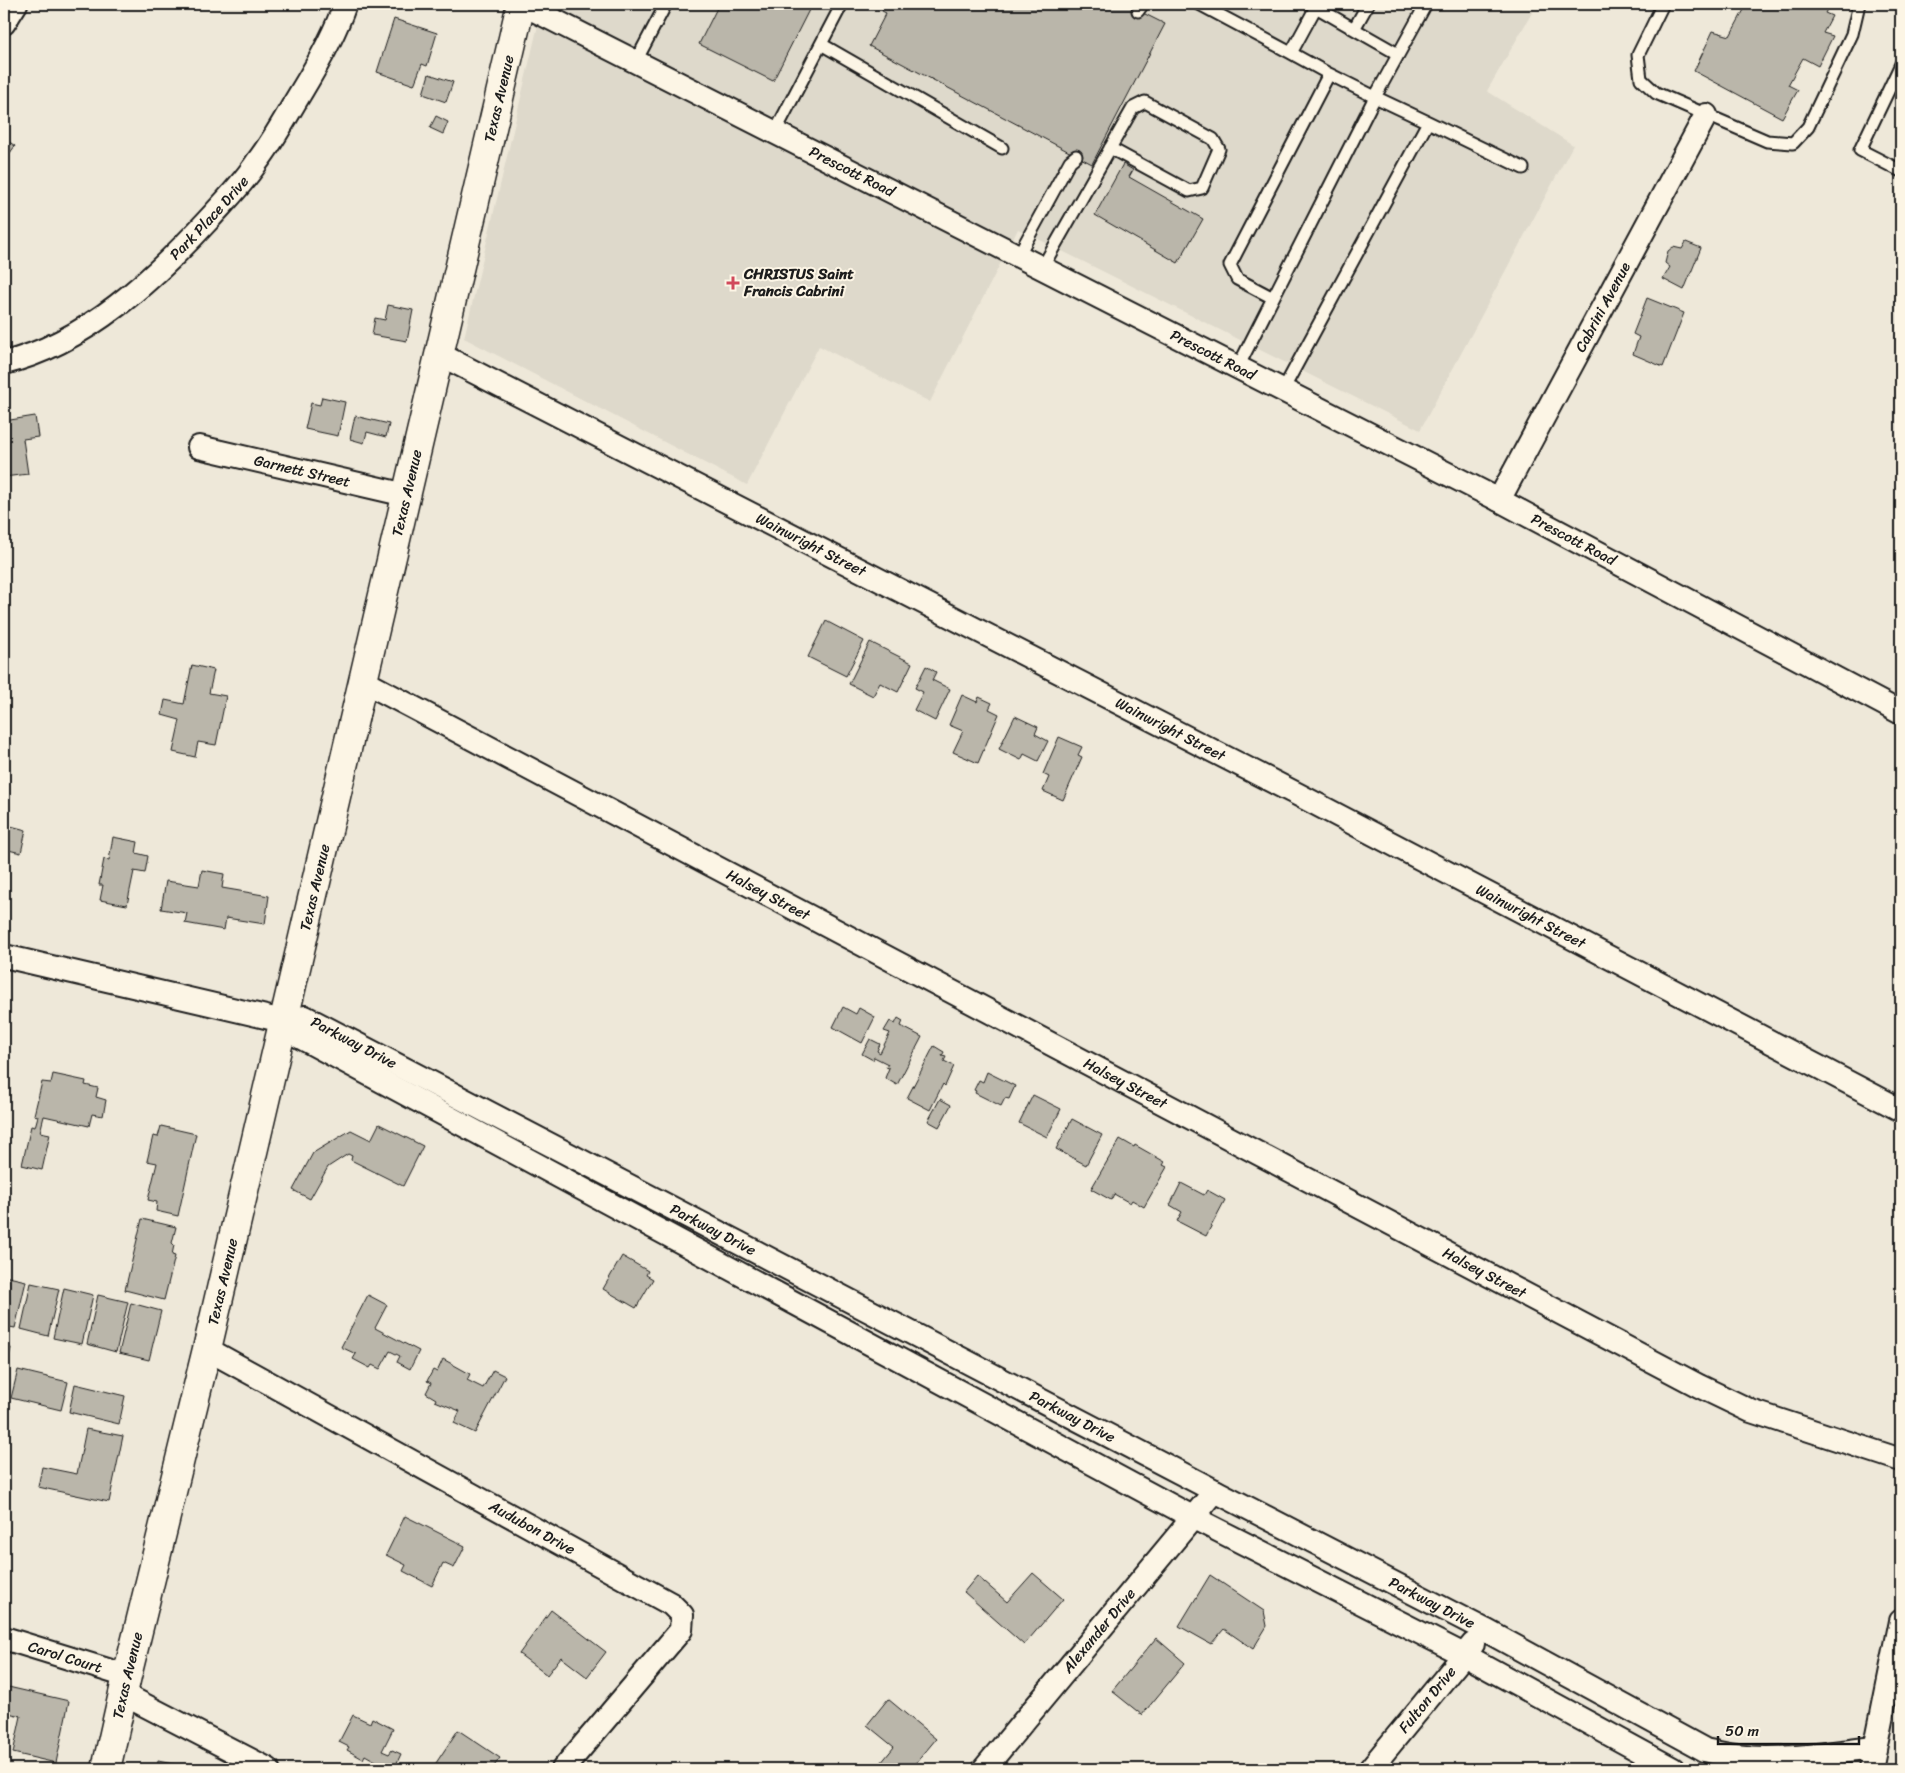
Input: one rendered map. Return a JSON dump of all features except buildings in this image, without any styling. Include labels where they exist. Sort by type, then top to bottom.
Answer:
[{"type":"street","points":[[4,23],[16,4]]},
{"type":"street","name":"Park Place Drive","points":[[4,363],[43,351],[73,336],[120,302],[181,249],[257,163],[307,82],[345,4]]},
{"type":"street","name":"Prescott Road","points":[[522,4],[1499,500],[1901,713]]},
{"type":"street","name":"Texas Avenue","points":[[106,1769],[207,1350],[522,4]]},
{"type":"street","name":"Cabrini Avenue","points":[[1499,500],[1706,115]]},
{"type":"street","name":"Wainwright Street","points":[[439,354],[1279,785],[1901,1110]]},
{"type":"street","name":"Garnett Street","points":[[199,447],[406,495]]},
{"type":"street","name":"Halsey Street","points":[[363,680],[1699,1386],[1751,1411],[1901,1460]]},
{"type":"street","name":"Parkway Drive","points":[[4,956],[283,1021],[305,1017],[1485,1630],[1705,1750],[1735,1756],[1816,1755],[1873,1759]]},
{"type":"street","name":"Parkway Drive","points":[[283,1021],[298,1036],[1194,1518],[1464,1655],[1674,1769]]},
{"type":"street","name":"Audubon Drive","points":[[207,1350],[671,1604],[682,1615],[682,1630],[563,1769]]},
{"type":"street","name":"Alexander Drive","points":[[984,1769],[1215,1491]]},
{"type":"street","points":[[1873,1759],[1901,1620]]},
{"type":"street","name":"Fulton Drive","points":[[1370,1769],[1485,1630]]},
{"type":"street","name":"Carol Court","points":[[4,1638],[125,1685]]},
{"type":"street","points":[[125,1685],[268,1769]]},
{"type":"lane","points":[[636,62],[666,4]]},
{"type":"lane","points":[[775,132],[842,4]]},
{"type":"lane","points":[[1199,4],[1329,74],[1523,168]]},
{"type":"lane","points":[[1354,28],[1368,4]]},
{"type":"lane","points":[[1238,368],[1375,97],[1426,4]]},
{"type":"lane","points":[[1663,4],[1638,55],[1641,79],[1656,93],[1767,141],[1793,143],[1808,127],[1852,34],[1859,4]]},
{"type":"lane","points":[[1291,53],[1314,5],[1398,54]]},
{"type":"lane","points":[[821,44],[1002,148]]},
{"type":"lane","points":[[1901,64],[1860,150],[1901,171]]},
{"type":"lane","points":[[1273,298],[1237,279],[1230,265],[1329,74]]},
{"type":"lane","points":[[1042,268],[1132,108],[1145,102],[1213,139],[1219,149],[1202,188],[1189,191],[1110,148]]},
{"type":"lane","points":[[1283,390],[1428,122]]},
{"type":"lane","points":[[1018,256],[1072,157]]},
{"type":"shaded area","name":"CHRISTUS Saint Francis Cabrini","points":[[543,4],[1537,4],[1487,91],[1573,145],[1420,430],[1018,229],[930,402],[819,346],[747,485],[464,338]]},
{"type":"place","name":"CHRISTUS Saint Francis Cabrini","points":[[733,283]]}]
